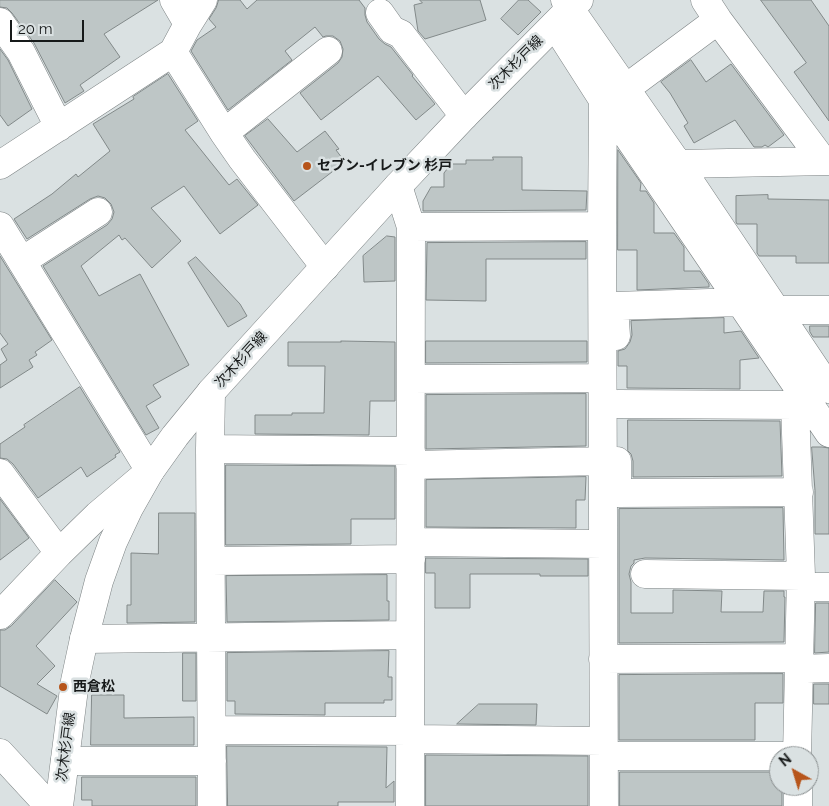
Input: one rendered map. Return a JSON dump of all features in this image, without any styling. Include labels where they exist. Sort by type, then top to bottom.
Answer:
[{"type":"street","points":[[174,0],[188,24]]},
{"type":"street","points":[[0,165],[173,52],[203,0]]},
{"type":"street","points":[[567,8],[614,94],[741,302],[810,398],[799,492],[801,581],[797,746]]},
{"type":"street","name":"次木杉戸線","points":[[58,806],[75,681],[84,638],[113,542],[129,508],[150,471],[175,436],[212,392],[398,186],[567,8]]},
{"type":"street","points":[[604,806],[602,226],[614,94],[711,10],[826,161]]},
{"type":"street","points":[[380,13],[392,30],[401,34],[464,116]]},
{"type":"street","points":[[0,22],[22,52],[59,127]]},
{"type":"street","points":[[224,133],[328,51]]},
{"type":"street","points":[[173,52],[242,159],[325,267]]},
{"type":"street","points":[[614,94],[678,164],[775,310],[810,398],[829,433]]},
{"type":"street","points":[[678,164],[826,161]]},
{"type":"street","points":[[398,186],[410,227],[410,806]]},
{"type":"street","points":[[22,261],[98,212]]},
{"type":"street","points":[[0,226],[150,471],[98,515],[58,553],[0,615]]},
{"type":"street","points":[[410,227],[602,226]]},
{"type":"street","points":[[741,302],[614,306],[618,404],[617,493],[799,492]]},
{"type":"street","points":[[775,310],[829,310]]},
{"type":"street","points":[[411,379],[602,378]]},
{"type":"street","points":[[212,392],[210,449],[212,806]]},
{"type":"street","points":[[618,404],[810,398]]},
{"type":"street","points":[[210,449],[411,458],[603,461]]},
{"type":"street","points":[[0,473],[58,553]]},
{"type":"street","points":[[211,561],[411,550],[603,544]]},
{"type":"street","points":[[645,574],[801,581],[829,587]]},
{"type":"street","points":[[84,638],[410,635]]},
{"type":"street","points":[[603,658],[799,663],[829,668]]},
{"type":"street","points":[[212,730],[410,735],[604,749],[769,755]]},
{"type":"street","points":[[0,753],[49,806]]},
{"type":"street","points":[[65,761],[212,762]]},
{"type":"building","points":[[0,0],[158,0],[104,34],[120,57],[80,85],[84,91],[65,103],[34,43],[12,13],[7,8],[0,7]]},
{"type":"building","points":[[219,0],[240,0],[247,9],[257,0],[359,0],[365,8],[367,22],[379,39],[391,47],[435,104],[416,120],[378,76],[321,120],[300,93],[338,63],[342,57],[343,49],[340,41],[333,36],[323,37],[315,27],[285,51],[292,60],[228,110],[191,51],[197,40],[216,27],[209,19]]},
{"type":"building","points":[[420,0],[480,0],[486,20],[425,39],[418,31],[414,5],[422,3]]},
{"type":"building","points":[[519,0],[528,0],[541,12],[518,35],[501,19]]},
{"type":"building","points":[[761,0],[811,0],[829,26],[829,121],[794,72],[806,63]]},
{"type":"building","points":[[0,49],[8,60],[32,109],[8,126],[0,115]]},
{"type":"building","points":[[691,60],[706,82],[731,64],[784,135],[768,147],[765,145],[754,147],[735,120],[694,143],[684,126],[688,123],[661,82]]},
{"type":"building","points":[[168,74],[198,121],[185,130],[229,185],[237,179],[258,205],[220,234],[184,186],[151,208],[181,241],[152,268],[125,238],[122,240],[119,235],[81,266],[99,296],[140,274],[189,365],[153,385],[161,397],[146,406],[159,428],[146,435],[43,266],[107,225],[112,219],[114,212],[111,204],[105,198],[98,196],[90,199],[27,239],[14,219],[52,194],[76,174],[78,177],[110,151],[93,124],[134,99],[133,97]]},
{"type":"building","points":[[268,119],[297,152],[325,131],[339,149],[336,150],[345,162],[294,201],[245,136]]},
{"type":"building","points":[[618,150],[641,183],[640,191],[646,191],[654,203],[654,233],[674,233],[684,247],[684,271],[700,271],[709,287],[637,290],[637,250],[618,250]]},
{"type":"building","points":[[493,157],[522,157],[522,190],[587,191],[586,210],[423,211],[423,201],[431,187],[444,187],[444,173],[451,164],[466,164],[466,160],[493,160]]},
{"type":"building","points":[[768,195],[768,199],[829,200],[829,263],[796,263],[796,256],[759,256],[757,253],[757,224],[737,224],[736,196]]},
{"type":"building","points":[[387,236],[395,237],[395,281],[364,282],[363,256]]},
{"type":"building","points":[[586,242],[586,259],[486,259],[486,301],[426,300],[427,243]]},
{"type":"building","points":[[0,256],[52,340],[35,352],[37,355],[29,360],[33,367],[0,388],[0,365],[7,360],[1,349],[8,344],[0,333]]},
{"type":"building","points":[[196,257],[240,304],[247,316],[228,327],[188,263]]},
{"type":"building","points":[[724,318],[724,333],[741,331],[759,358],[740,360],[740,389],[627,388],[627,366],[618,366],[618,351],[625,349],[630,342],[632,335],[631,321]]},
{"type":"building","points":[[810,326],[829,326],[829,337],[813,337],[810,332]]},
{"type":"building","points":[[426,341],[587,341],[587,362],[426,363]]},
{"type":"building","points":[[288,342],[395,342],[395,401],[370,401],[369,435],[255,434],[255,415],[324,413],[325,366],[288,366]]},
{"type":"building","points":[[80,387],[120,452],[115,455],[116,457],[87,477],[81,467],[38,498],[13,464],[7,459],[0,458],[0,444],[25,427],[24,425]]},
{"type":"building","points":[[586,394],[586,446],[426,449],[426,395]]},
{"type":"building","points":[[628,420],[780,421],[782,476],[633,477],[633,461],[628,451]]},
{"type":"building","points":[[812,447],[829,448],[829,534],[815,534]]},
{"type":"building","points":[[226,465],[395,466],[395,519],[351,519],[351,544],[226,545]]},
{"type":"building","points":[[586,477],[585,500],[576,500],[576,528],[426,527],[426,480]]},
{"type":"building","points":[[0,499],[29,538],[0,560]]},
{"type":"building","points":[[783,508],[784,560],[645,558],[634,560],[629,574],[631,582],[631,613],[673,613],[673,590],[722,591],[721,612],[763,612],[764,591],[784,591],[784,642],[619,643],[619,509]]},
{"type":"building","points":[[159,513],[195,513],[195,622],[127,623],[127,605],[131,605],[131,553],[158,554]]},
{"type":"building","points":[[426,558],[588,559],[588,576],[470,574],[470,608],[435,608],[435,573],[426,573]]},
{"type":"building","points":[[387,575],[389,620],[227,622],[226,576]]},
{"type":"building","points":[[55,580],[77,602],[36,646],[55,666],[37,684],[57,696],[47,714],[0,686],[0,630],[5,630],[11,626]]},
{"type":"building","points":[[816,603],[829,603],[829,652],[815,653]]},
{"type":"building","points":[[389,651],[388,677],[392,677],[392,700],[384,700],[384,703],[325,703],[325,715],[235,714],[235,701],[227,701],[227,653]]},
{"type":"building","points":[[183,653],[196,653],[196,701],[183,701]]},
{"type":"building","points":[[783,674],[783,703],[755,703],[755,740],[619,740],[619,675]]},
{"type":"building","points":[[814,684],[829,684],[829,704],[814,704]]},
{"type":"building","points":[[92,695],[124,695],[124,718],[194,717],[194,745],[91,745]]},
{"type":"building","points":[[479,704],[537,704],[536,725],[457,724]]},
{"type":"building","points":[[227,746],[387,747],[386,788],[394,781],[394,802],[338,802],[338,806],[228,806]]},
{"type":"building","points":[[426,755],[588,756],[588,806],[426,806]]},
{"type":"building","points":[[620,772],[769,772],[769,796],[782,796],[782,806],[620,806]]},
{"type":"building","points":[[82,777],[196,777],[196,806],[92,806],[92,800],[82,800]]},
{"type":"place","name":"セブン-イレブン 杉戸","points":[[307,166]]},
{"type":"place","name":"西倉松","points":[[63,687]]}]
